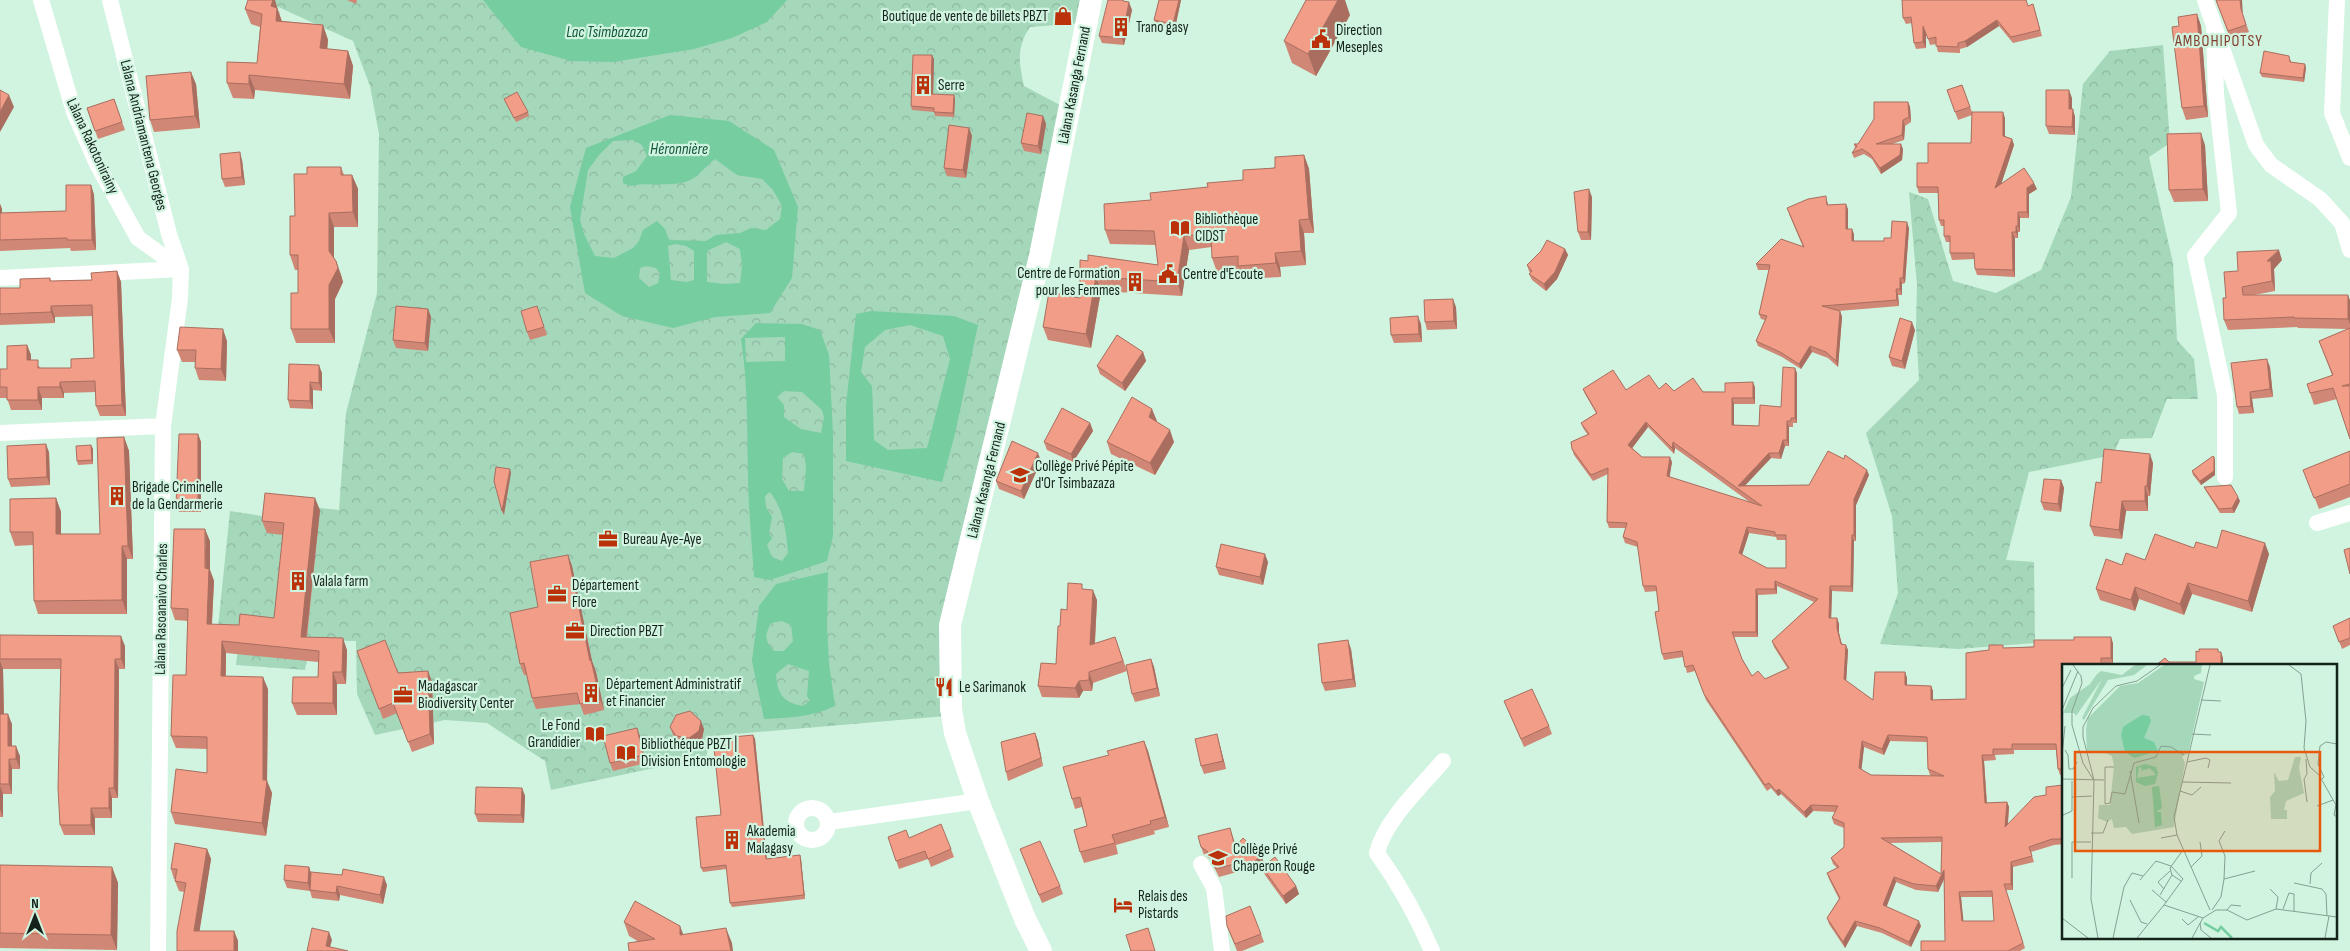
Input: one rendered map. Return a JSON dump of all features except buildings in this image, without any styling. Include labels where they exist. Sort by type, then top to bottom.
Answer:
[{"type":"street","name":"Làlana Rakotonirainy","points":[[42,0],[74,112],[97,164],[138,238],[181,269]]},
{"type":"street","name":"Làlana Andriamantena Georges","points":[[110,0],[169,234],[181,269]]},
{"type":"street","name":"Làlana Kasanga Fernand","points":[[1035,948],[978,801],[955,733],[951,709],[950,625],[1040,256],[1091,0]]},
{"type":"street","points":[[2205,0],[2256,145],[2271,165],[2320,199],[2342,223],[2350,250]]},
{"type":"street","points":[[2337,0],[2332,113],[2350,158]]},
{"type":"street","points":[[2214,28],[2216,94],[2229,214],[2195,256],[2225,395],[2225,477]]},
{"type":"street","points":[[0,278],[181,269]]},
{"type":"street","name":"Làlana Rasoanaivo Charles","points":[[158,951],[162,426],[180,298],[181,269]]},
{"type":"street","points":[[0,433],[162,426]]},
{"type":"street","points":[[2317,523],[2350,513]]},
{"type":"street","points":[[1432,951],[1420,922],[1395,878],[1377,853],[1380,841],[1399,813],[1443,760]]},
{"type":"street","points":[[829,822],[978,801]]},
{"type":"street","points":[[1201,864],[1214,888],[1222,951]]},
{"type":"green space","points":[[263,0],[1086,0],[1081,23],[1030,27],[1022,42],[1020,63],[1024,86],[1060,105],[1016,321],[966,522],[946,716],[712,736],[706,757],[551,790],[545,761],[487,723],[445,720],[375,735],[357,694],[356,641],[312,640],[305,670],[236,665],[239,638],[217,637],[230,511],[262,516],[264,502],[339,510],[346,413],[377,293],[379,134],[370,86],[353,41]]},
{"type":"green space","points":[[2163,45],[2170,143],[2149,157],[2173,263],[2177,340],[2194,359],[2198,399],[2167,399],[2152,438],[2120,439],[2113,455],[2029,472],[2006,560],[2034,562],[2035,643],[1958,649],[1880,644],[1898,593],[1892,516],[1866,433],[1919,380],[1916,327],[1917,285],[1909,192],[1928,199],[1953,281],[1996,293],[2041,270],[2071,197],[2083,84],[2110,51]]},
{"type":"water","name":"Lac Tsimbazaza","points":[[483,0],[787,0],[767,22],[732,38],[694,49],[613,62],[571,61],[521,47]]},
{"type":"water","name":"Héronnière","points":[[670,115],[729,121],[774,150],[798,207],[792,278],[770,313],[715,317],[673,328],[622,316],[585,293],[570,207],[586,148]],"holes":[[[633,140],[642,145],[647,156],[636,171],[623,177],[623,183],[630,186],[671,184],[687,181],[697,176],[715,159],[737,175],[762,179],[773,190],[782,206],[780,219],[766,230],[751,228],[740,233],[716,235],[706,241],[669,240],[665,229],[657,221],[643,230],[639,241],[633,248],[614,258],[595,256],[584,234],[580,220],[588,170],[613,141]],[[726,242],[740,249],[742,266],[740,283],[707,282],[707,251]],[[676,244],[686,246],[694,251],[694,280],[687,282],[671,280],[668,246]],[[646,266],[656,268],[660,274],[658,283],[649,287],[639,278],[640,268]]]},
{"type":"water","points":[[872,311],[954,316],[978,325],[955,434],[942,482],[846,461],[846,405],[856,314]],"holes":[[[910,325],[943,336],[950,359],[927,448],[888,450],[874,440],[872,386],[861,372],[865,347],[885,330]]]},
{"type":"water","points":[[756,323],[802,324],[820,330],[829,355],[833,434],[833,536],[827,561],[770,580],[754,577],[749,499],[746,389],[741,339]],"holes":[[[785,337],[785,361],[746,362],[745,338]],[[784,391],[802,392],[822,410],[824,417],[821,433],[801,429],[784,417],[784,405],[777,397]],[[792,452],[804,454],[806,466],[804,491],[789,491],[782,479],[783,458]],[[770,492],[784,521],[788,553],[782,561],[772,557],[767,545],[772,538],[769,533],[772,517],[766,507],[765,496]]]},
{"type":"water","points":[[828,572],[827,626],[829,663],[835,706],[826,710],[809,715],[764,719],[752,661],[759,606],[776,584]],"holes":[[[782,621],[791,625],[793,641],[784,651],[774,651],[768,644],[766,637],[771,623]],[[788,664],[809,671],[807,696],[810,701],[803,706],[786,700],[778,687],[776,674]]]},
{"type":"place","name":"Boutique de vente de billets PBZT","points":[[1063,16]]},
{"type":"place","name":"Trano gasy","points":[[1121,27]]},
{"type":"place","name":"Direction Meseples","points":[[1321,39]]},
{"type":"place","name":"Serre","points":[[923,85]]},
{"type":"place","name":"Bibliothèque CIDST","points":[[1180,228]]},
{"type":"place","name":"Centre d'Ecoute","points":[[1168,274]]},
{"type":"place","name":"Centre de Formation pour les Femmes","points":[[1135,282]]},
{"type":"place","name":"Collège Privé Pépite d'Or Tsimbazaza","points":[[1020,475]]},
{"type":"place","name":"Brigade Criminelle de la Gendarmerie","points":[[117,496]]},
{"type":"place","name":"Bureau Aye-Aye","points":[[608,539]]},
{"type":"place","name":"Valala farm","points":[[298,581]]},
{"type":"place","name":"Département Flore","points":[[557,594]]},
{"type":"place","name":"Direction PBZT","points":[[575,631]]},
{"type":"place","name":"Le Sarimanok","points":[[944,687]]},
{"type":"place","name":"Département Administratif et Financier","points":[[591,693]]},
{"type":"place","name":"Madagascar Biodiversity Center","points":[[403,695]]},
{"type":"place","name":"Le Fond Grandidier","points":[[595,734]]},
{"type":"place","name":"Bibliothéque PBZT | Division Entomologie","points":[[626,753]]},
{"type":"place","name":"Akademia Malagasy","points":[[732,840]]},
{"type":"place","name":"Collège Privé Chaperon Rouge","points":[[1218,858]]},
{"type":"place","name":"Relais des Pistards","points":[[1123,905]]},
{"type":"district","name":"AMBOHIPOTSY","points":[[2219,40]]}]
